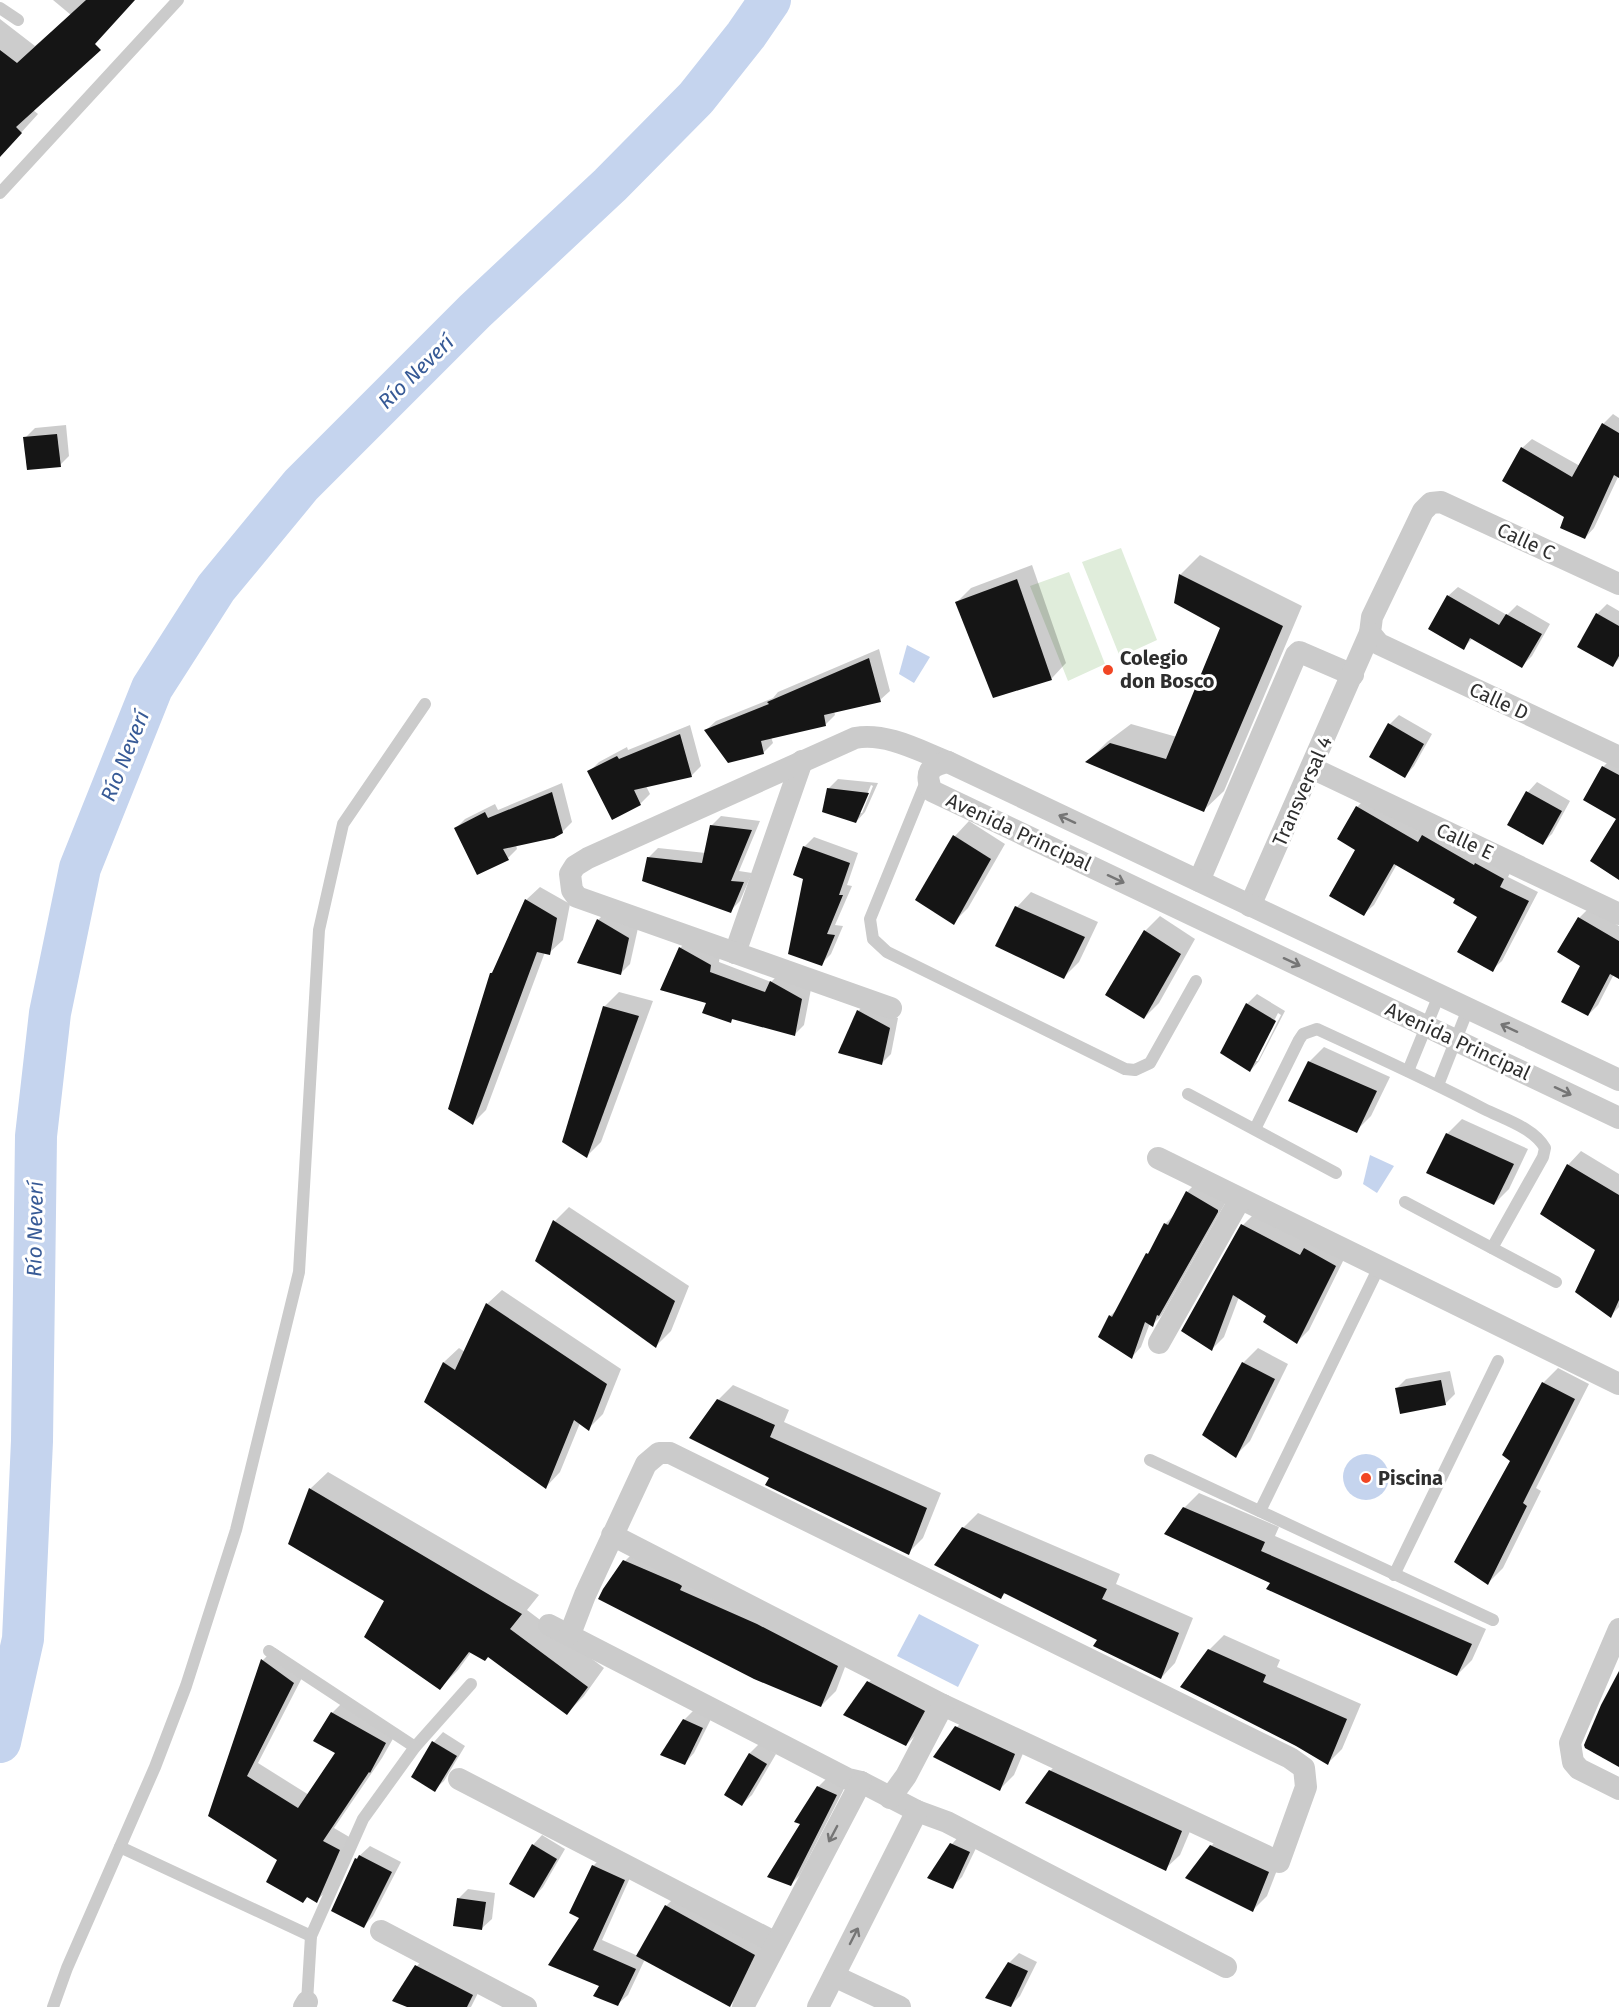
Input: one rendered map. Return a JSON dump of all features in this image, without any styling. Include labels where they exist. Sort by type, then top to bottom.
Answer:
[{"type":"street","name":"Calle C","points":[[1431,503],[1441,502],[1619,584]]},
{"type":"street","name":"Transversal 4","points":[[1250,906],[1353,675],[1375,639],[1372,617],[1423,511],[1431,503]]},
{"type":"street","name":"Calle D","points":[[1375,639],[1619,757]]},
{"type":"street","points":[[1198,881],[1296,655],[1299,652],[1302,653],[1353,675]]},
{"type":"street","points":[[891,1008],[577,897],[572,890],[570,874],[575,866],[588,858],[855,738],[869,735],[904,745],[948,762]]},
{"type":"street","points":[[735,953],[802,761]]},
{"type":"street","name":"Avenida Principal","points":[[1619,1080],[948,762],[938,764],[931,770],[928,777],[932,791],[1619,1118]]},
{"type":"street","name":"Calle E","points":[[1312,768],[1619,914]]},
{"type":"street","points":[[1158,1158],[1619,1384]]},
{"type":"street","points":[[1159,1343],[1239,1201],[1242,1200]]},
{"type":"street","points":[[570,1634],[612,1535],[646,1464],[659,1453],[670,1453],[1290,1758],[1304,1768],[1306,1787],[1279,1862],[943,1705],[612,1535]]},
{"type":"street","points":[[549,1625],[848,1779],[861,1782],[917,1811],[946,1822],[1226,1967]]},
{"type":"street","points":[[1619,1629],[1570,1743],[1573,1762],[1579,1769],[1619,1789]]},
{"type":"street","points":[[890,1798],[906,1776],[943,1705]]},
{"type":"street","points":[[459,1779],[776,1943]]},
{"type":"street","points":[[743,2007],[861,1782]]},
{"type":"street","points":[[818,2007],[917,1811]]},
{"type":"street","points":[[381,1931],[526,2007]]},
{"type":"street","points":[[834,1976],[900,2007]]},
{"type":"lane","points":[[0,193],[178,0]]},
{"type":"lane","points":[[0,8],[18,20]]},
{"type":"lane","points":[[53,2007],[67,1968],[155,1767],[186,1686],[233,1541],[299,1272],[320,930],[344,824],[425,704]]},
{"type":"lane","points":[[928,777],[870,918],[873,939],[887,951],[1125,1069],[1135,1070],[1150,1063],[1196,981]]},
{"type":"lane","points":[[1408,1071],[1439,995]]},
{"type":"lane","points":[[1438,1085],[1468,1009]]},
{"type":"lane","points":[[1255,1129],[1299,1040],[1310,1031],[1317,1029],[1438,1085],[1527,1131],[1541,1140],[1545,1148],[1544,1157],[1492,1248]]},
{"type":"lane","points":[[1188,1094],[1336,1173]]},
{"type":"lane","points":[[1405,1202],[1556,1282]]},
{"type":"lane","points":[[1260,1510],[1379,1267]]},
{"type":"lane","points":[[1394,1575],[1498,1361]]},
{"type":"lane","points":[[1150,1460],[1493,1620]]},
{"type":"lane","points":[[269,1651],[415,1747]]},
{"type":"lane","points":[[306,2004],[311,1936],[363,1819],[415,1747],[471,1684]]},
{"type":"lane","points":[[120,1846],[311,1936]]},
{"type":"green space","points":[[1121,548],[1157,640],[1120,657],[1082,562]]},
{"type":"green space","points":[[1069,572],[1105,664],[1068,681],[1030,586]]},
{"type":"water","points":[[907,645],[930,657],[914,683],[899,674]]},
{"type":"water","points":[[1370,1155],[1394,1166],[1377,1193],[1363,1184]]},
{"type":"water","name":"Piscina","points":[[1366,1454],[1382,1461],[1389,1477],[1382,1493],[1366,1500],[1350,1493],[1343,1477],[1350,1461]]},
{"type":"water","points":[[919,1614],[979,1645],[958,1687],[897,1656]]},
{"type":"building","points":[[86,0],[135,0],[95,44],[101,50],[16,127],[22,133],[0,157],[0,50],[17,63]]},
{"type":"building","points":[[1602,423],[1619,433],[1619,478],[1614,475],[1585,539],[1560,528],[1564,517],[1502,481],[1521,447],[1572,477]]},
{"type":"building","points":[[57,434],[61,467],[27,470],[23,437]]},
{"type":"building","points":[[1179,574],[1283,626],[1204,812],[1085,762],[1110,743],[1166,759],[1220,628],[1174,603]]},
{"type":"building","points":[[1017,579],[1052,680],[993,698],[955,602]]},
{"type":"building","points":[[1447,595],[1499,625],[1506,614],[1542,634],[1522,668],[1470,638],[1464,650],[1428,629]]},
{"type":"building","points":[[1596,613],[1619,626],[1619,656],[1613,667],[1577,647]]},
{"type":"building","points":[[869,658],[881,702],[824,715],[826,726],[761,741],[764,754],[728,763],[704,730],[769,704],[767,702]]},
{"type":"building","points":[[1388,723],[1424,744],[1405,778],[1369,757]]},
{"type":"building","points":[[680,734],[692,777],[634,790],[641,805],[612,820],[587,771],[617,756],[619,759]]},
{"type":"building","points":[[1602,766],[1619,775],[1619,880],[1590,861],[1616,819],[1583,800]]},
{"type":"building","points":[[827,788],[869,793],[856,823],[822,812]]},
{"type":"building","points":[[1526,791],[1562,811],[1543,845],[1507,825]]},
{"type":"building","points":[[552,792],[563,833],[554,838],[503,849],[509,860],[477,875],[454,828],[485,812],[488,818]]},
{"type":"building","points":[[1356,806],[1418,842],[1422,835],[1474,865],[1475,863],[1504,879],[1500,887],[1529,901],[1493,972],[1457,952],[1477,917],[1453,903],[1455,899],[1394,864],[1364,916],[1329,896],[1355,850],[1337,839]]},
{"type":"building","points":[[710,825],[752,830],[731,881],[744,882],[731,913],[642,881],[647,857],[702,863]]},
{"type":"building","points":[[953,835],[991,859],[954,925],[915,900]]},
{"type":"building","points":[[803,846],[850,863],[839,895],[843,895],[827,934],[835,935],[822,966],[788,954],[803,879],[793,875]]},
{"type":"building","points":[[525,899],[557,918],[550,955],[537,952],[473,1125],[448,1109],[490,973],[492,973]]},
{"type":"building","points":[[1015,906],[1085,937],[1064,979],[995,946]]},
{"type":"building","points":[[1578,917],[1619,941],[1619,979],[1610,974],[1588,1016],[1561,1002],[1580,966],[1557,952]]},
{"type":"building","points":[[597,919],[629,938],[621,975],[577,963]]},
{"type":"building","points":[[1144,930],[1181,954],[1144,1019],[1105,995]]},
{"type":"building","points":[[679,947],[711,965],[710,972],[765,992],[770,981],[802,999],[795,1036],[732,1019],[731,1023],[702,1013],[706,1003],[660,990]]},
{"type":"building","points":[[1246,1003],[1276,1021],[1250,1072],[1220,1053]]},
{"type":"building","points":[[603,1006],[639,1016],[587,1158],[562,1142]]},
{"type":"building","points":[[857,1010],[890,1028],[882,1065],[838,1053]]},
{"type":"building","points":[[1308,1061],[1377,1091],[1357,1133],[1288,1101]]},
{"type":"building","points":[[1446,1133],[1514,1164],[1494,1205],[1426,1173]]},
{"type":"building","points":[[1567,1164],[1619,1195],[1619,1300],[1611,1318],[1575,1292],[1595,1250],[1540,1214]]},
{"type":"building","points":[[1186,1191],[1218,1212],[1159,1316],[1157,1315],[1153,1327],[1145,1322],[1132,1359],[1098,1337],[1109,1315],[1112,1317],[1164,1223],[1168,1225]]},
{"type":"building","points":[[553,1220],[675,1301],[656,1348],[535,1261]]},
{"type":"building","points":[[1241,1224],[1300,1255],[1304,1248],[1336,1266],[1297,1344],[1263,1322],[1266,1316],[1233,1295],[1212,1351],[1181,1331]]},
{"type":"building","points":[[486,1303],[607,1384],[589,1431],[574,1420],[546,1489],[424,1402],[443,1362],[455,1370]]},
{"type":"building","points":[[1242,1362],[1275,1379],[1236,1458],[1202,1435]]},
{"type":"building","points":[[1441,1380],[1446,1405],[1400,1414],[1395,1388]]},
{"type":"building","points":[[1542,1382],[1575,1399],[1523,1503],[1527,1506],[1488,1585],[1454,1562],[1510,1461],[1502,1455]]},
{"type":"building","points":[[717,1399],[775,1425],[770,1437],[927,1508],[909,1555],[765,1485],[769,1478],[689,1438]]},
{"type":"building","points":[[309,1488],[522,1614],[510,1629],[588,1687],[567,1715],[488,1657],[485,1661],[469,1652],[440,1690],[364,1637],[384,1601],[288,1544]]},
{"type":"building","points":[[1183,1507],[1265,1542],[1261,1551],[1472,1644],[1457,1676],[1266,1589],[1270,1583],[1164,1534]]},
{"type":"building","points":[[962,1527],[1107,1589],[1102,1599],[1179,1633],[1161,1679],[1093,1646],[1097,1640],[1004,1593],[1001,1599],[934,1565]]},
{"type":"building","points":[[623,1560],[679,1584],[682,1586],[680,1590],[757,1624],[838,1666],[821,1707],[754,1679],[598,1599]]},
{"type":"building","points":[[1208,1649],[1266,1675],[1263,1682],[1347,1719],[1328,1765],[1296,1746],[1180,1687]]},
{"type":"building","points":[[261,1659],[294,1683],[247,1776],[298,1808],[335,1753],[313,1741],[331,1712],[386,1743],[370,1773],[323,1841],[340,1850],[317,1903],[307,1897],[303,1903],[266,1882],[277,1860],[208,1816]]},
{"type":"building","points":[[1619,1671],[1619,1767],[1585,1748],[1584,1745]]},
{"type":"building","points":[[867,1681],[925,1711],[906,1746],[843,1715]]},
{"type":"building","points":[[683,1719],[703,1728],[685,1765],[660,1755]]},
{"type":"building","points":[[955,1726],[1015,1754],[1000,1791],[933,1757]]},
{"type":"building","points":[[432,1741],[457,1756],[435,1792],[411,1777]]},
{"type":"building","points":[[749,1753],[767,1764],[742,1806],[724,1795]]},
{"type":"building","points":[[1049,1770],[1182,1831],[1166,1871],[1025,1803]]},
{"type":"building","points":[[817,1786],[837,1795],[791,1886],[767,1877],[800,1824],[794,1822]]},
{"type":"building","points":[[950,1843],[970,1852],[953,1889],[927,1878]]},
{"type":"building","points":[[532,1844],[557,1859],[534,1898],[509,1884]]},
{"type":"building","points":[[1210,1845],[1269,1872],[1253,1912],[1185,1878]]},
{"type":"building","points":[[359,1855],[392,1872],[364,1928],[331,1911],[355,1858],[357,1859]]},
{"type":"building","points":[[592,1865],[625,1880],[593,1950],[636,1969],[618,2006],[593,1996],[599,1986],[548,1965],[579,1918],[569,1913]]},
{"type":"building","points":[[457,1898],[486,1902],[482,1930],[453,1926]]},
{"type":"building","points":[[665,1905],[755,1955],[730,2007],[636,1956]]},
{"type":"building","points":[[1008,1962],[1028,1971],[1011,2007],[985,1998]]},
{"type":"building","points":[[415,1965],[473,1995],[467,2007],[407,2007],[392,2001]]},
{"type":"waterway","name":"Río Neverí","points":[[0,1742],[23,1639],[32,1441],[36,1136],[50,1013],[80,868],[152,688],[216,588],[301,485],[475,311],[610,185],[696,98],[746,35],[770,0]]},
{"type":"place","name":"Colegio don Bosco","points":[[1108,670]]},
{"type":"place","name":"Piscina","points":[[1366,1478]]}]
